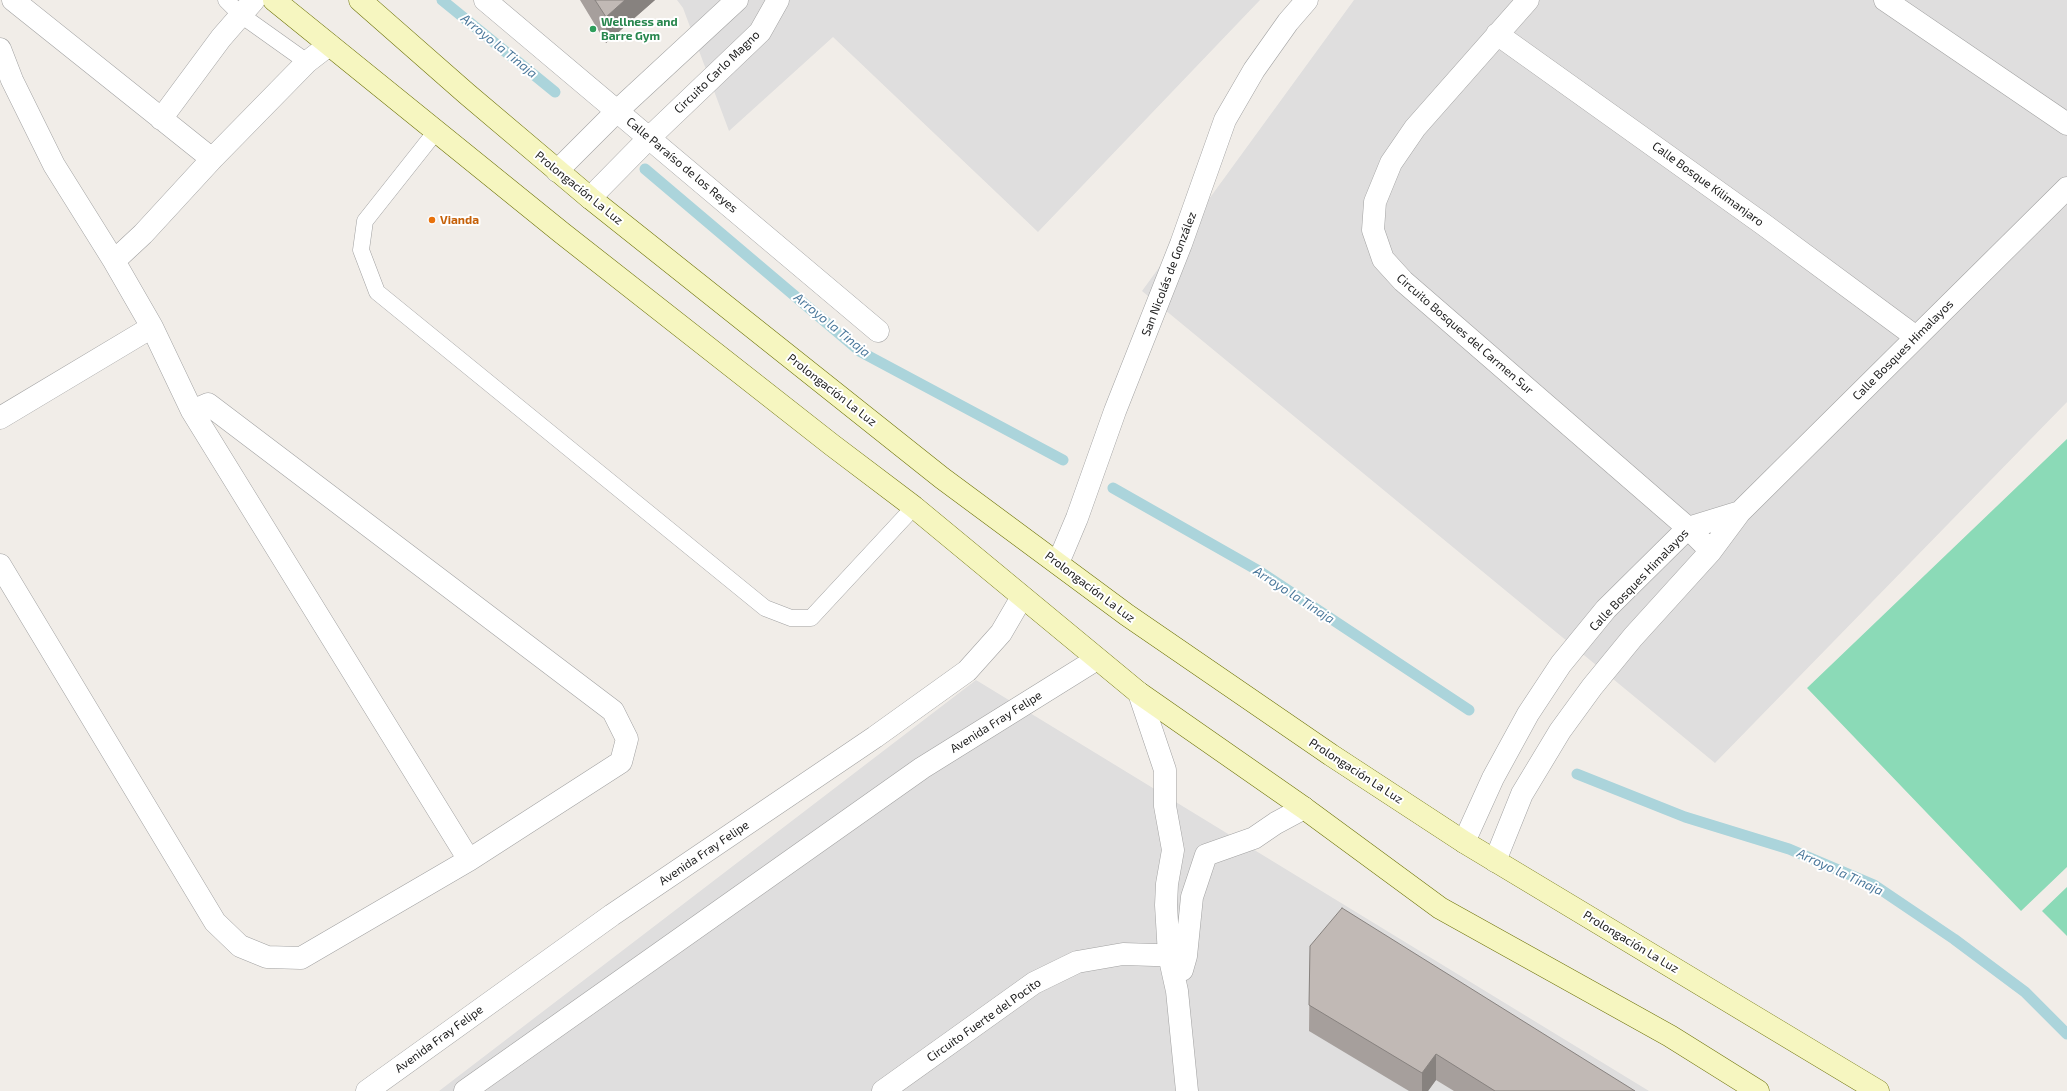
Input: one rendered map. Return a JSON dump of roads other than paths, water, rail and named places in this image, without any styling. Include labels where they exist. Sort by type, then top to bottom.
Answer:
[{"type":"main road","points":[[274,0],[581,247],[832,445],[914,507],[1139,693],[1304,808],[1440,908],[1670,1036],[1758,1091]]},
{"type":"main road","name":"Prolongación La Luz","points":[[360,0],[557,171],[942,478],[1193,662],[1464,842],[1878,1091]]},
{"type":"street","points":[[13,0],[212,159]]},
{"type":"street","name":"Calle Paraíso de los Reyes","points":[[485,0],[878,331]]},
{"type":"street","points":[[557,171],[617,111],[736,0]]},
{"type":"street","name":"Circuito Carlo Magno","points":[[590,198],[649,138],[760,32],[778,0]]},
{"type":"street","name":"San Nicolás de González","points":[[1058,563],[1077,518],[1115,411],[1182,244],[1225,120],[1254,70],[1288,22],[1307,0]]},
{"type":"street","name":"Circuito Bosques del Carmen Sur","points":[[1528,0],[1415,128],[1391,163],[1375,202],[1373,230],[1383,259],[1403,281],[1688,528],[1711,551]]},
{"type":"street","points":[[1885,0],[2067,124]]},
{"type":"street","points":[[161,119],[248,7]]},
{"type":"street","name":"Calle Bosque Kilimanjaro","points":[[1497,34],[1756,219],[1916,337]]},
{"type":"street","points":[[114,261],[143,234],[212,159],[307,62],[329,45]]},
{"type":"street","points":[[0,49],[12,80],[54,165],[114,261],[152,327],[192,411],[469,860]]},
{"type":"street","name":"Calle Bosques Himalayos","points":[[1495,860],[1522,794],[1560,731],[1592,686],[1633,637],[1711,551],[1740,512],[2067,188]]},
{"type":"street","points":[[0,418],[152,327]]},
{"type":"street","points":[[0,565],[215,922],[240,946],[267,957],[302,958],[469,860],[621,762],[627,739],[613,711],[208,404],[192,411]]},
{"type":"street","name":"Calle Bosques Himalayos","points":[[1464,842],[1503,759],[1528,714],[1561,664],[1606,609],[1688,528],[1740,512]]},
{"type":"street","name":"Avenida Fray Felipe","points":[[366,1091],[612,915],[875,737],[967,671],[1001,633],[1022,597]]},
{"type":"street","name":"Avenida Fray Felipe","points":[[465,1091],[922,768],[1097,659]]},
{"type":"street","points":[[1139,693],[1165,770],[1165,806],[1172,850],[1167,884],[1166,905],[1177,956],[1177,990],[1187,1091]]},
{"type":"street","points":[[1172,850],[1206,855],[1254,838],[1276,823],[1304,808]]},
{"type":"street","points":[[1177,956],[1192,897],[1206,855]]},
{"type":"street","name":"Circuito Fuerte del Pocito","points":[[883,1091],[1034,983],[1077,962],[1123,954],[1177,956]]},
{"type":"lane","points":[[226,0],[248,7],[307,62]]},
{"type":"lane","points":[[436,130],[365,221],[361,250],[377,292],[765,608],[791,618],[811,618],[914,507]]},
{"type":"waterway","name":"Arroyo la Tinaja","points":[[442,0],[555,92]]},
{"type":"waterway","name":"Arroyo la Tinaja","points":[[645,169],[861,352],[1063,460]]},
{"type":"waterway","name":"Arroyo la Tinaja","points":[[1113,488],[1259,571],[1469,710]]},
{"type":"waterway","name":"Arroyo la Tinaja","points":[[1577,774],[1685,817],[1789,849],[1874,885],[1954,939],[2025,992],[2067,1034]]},
{"type":"place","name":"Wellness and Barre Gym","points":[[593,29]]},
{"type":"place","name":"Vianda","points":[[432,220]]}]
